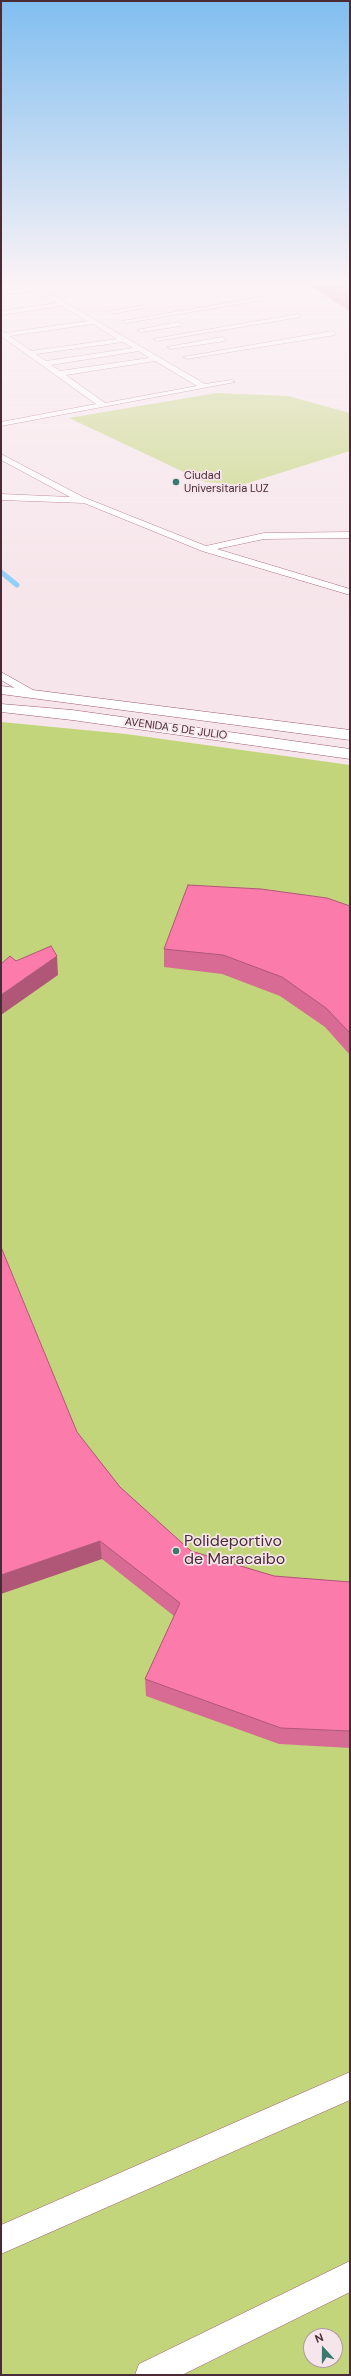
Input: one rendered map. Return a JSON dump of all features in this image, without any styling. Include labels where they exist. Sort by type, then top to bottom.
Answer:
[{"type":"main road","name":"AVENIDA 5 DE JULIO","points":[[1,690],[29,692],[350,735]]},
{"type":"main road","name":"AVENIDA 5 DE JULIO","points":[[1,708],[72,715],[350,754]]},
{"type":"lane","points":[[87,394],[104,406]]},
{"type":"lane","points":[[3,426],[168,394]]},
{"type":"lane","points":[[1,457],[85,500],[205,549],[350,592]]},
{"type":"lane","points":[[1,497],[85,500]]},
{"type":"lane","points":[[205,549],[264,536],[350,535]]},
{"type":"lane","points":[[1,675],[29,692]]},
{"type":"lane","points":[[1,2240],[350,2086]]},
{"type":"lane","points":[[150,2375],[350,2276]]},
{"type":"green space","points":[[211,394],[288,396],[350,413],[350,451],[242,485],[205,482],[69,418]]},
{"type":"green space","name":"Polideportivo de Maracaibo","points":[[1,722],[126,734],[350,765],[350,2375],[1,2375]]},
{"type":"building","points":[[188,885],[261,889],[327,898],[350,906],[350,1033],[326,1008],[282,977],[223,955],[164,949]]},
{"type":"building","points":[[51,946],[57,956],[1,995],[1,964],[10,956],[16,961]]},
{"type":"building","points":[[1,1247],[77,1432],[120,1487],[191,1551],[274,1576],[350,1582],[350,1731],[281,1728],[145,1679],[180,1603],[100,1541],[1,1575]]},
{"type":"waterway","points":[[1,572],[17,585]]},
{"type":"place","name":"Ciudad Universitaria LUZ","points":[[176,482]]},
{"type":"place","name":"Polideportivo de Maracaibo","points":[[176,1551]]}]
